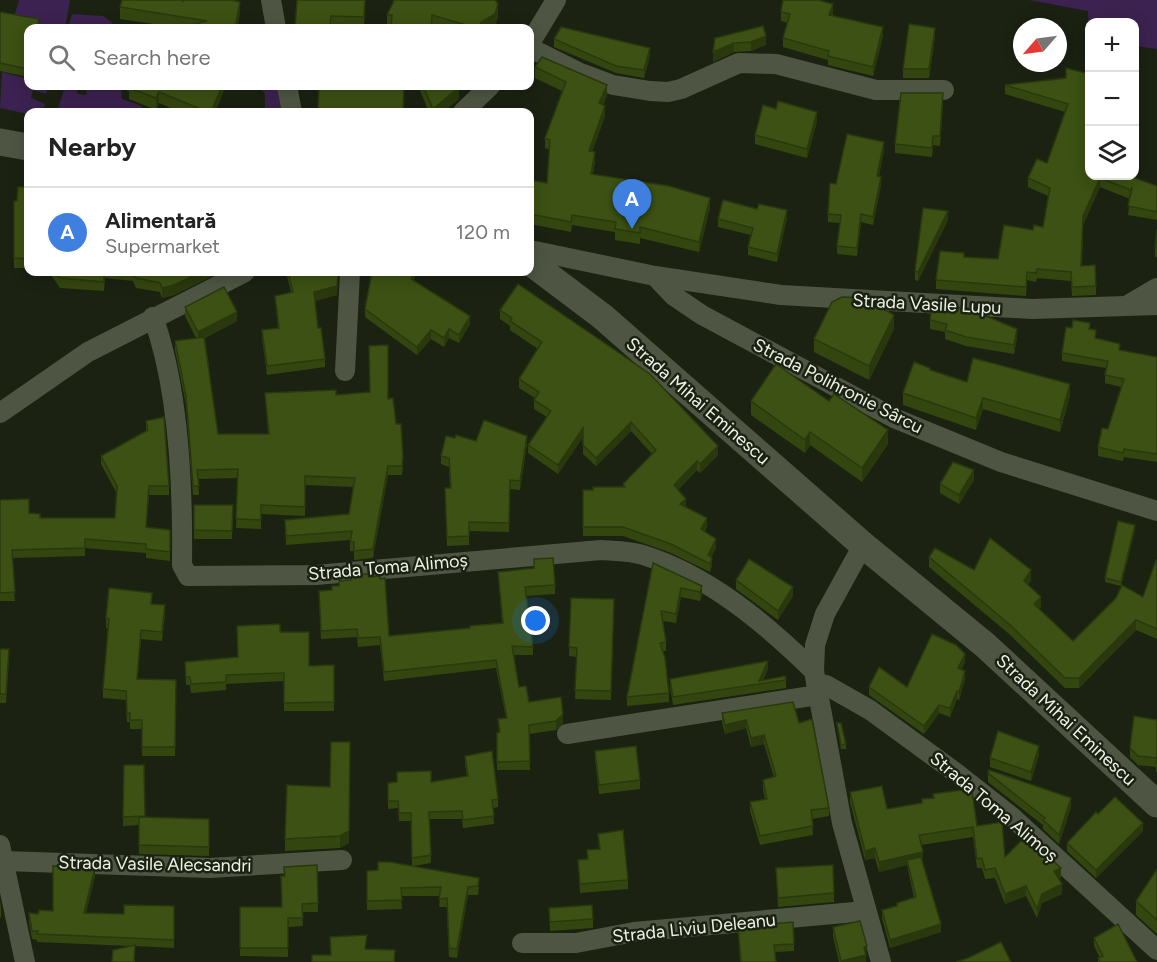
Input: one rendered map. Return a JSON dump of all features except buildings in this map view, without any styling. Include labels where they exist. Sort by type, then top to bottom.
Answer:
[{"type":"main road","points":[[0,142],[24,146]]},
{"type":"main road","name":"Strada Mihai Eminescu","points":[[534,265],[603,317],[863,545],[985,645],[1157,804]]},
{"type":"street","points":[[271,0],[275,24]]},
{"type":"street","points":[[534,37],[556,0]]},
{"type":"street","points":[[534,50],[578,72],[613,85],[650,91],[668,92],[681,89],[739,63],[776,64],[876,90],[944,90]]},
{"type":"street","points":[[288,90],[291,108]]},
{"type":"street","points":[[467,108],[486,90]]},
{"type":"street","points":[[534,251],[656,276]]},
{"type":"street","points":[[0,413],[88,352],[237,276]]},
{"type":"street","points":[[345,371],[350,276]]},
{"type":"street","name":"Strada Vasile Lupu","points":[[656,276],[781,295],[885,303],[1032,309],[1157,305]]},
{"type":"street","name":"Strada Polihronie Sârcu","points":[[656,276],[674,296],[702,315],[894,418],[1001,462],[1157,511]]},
{"type":"street","name":"Strada Vasile Lupu","points":[[1128,305],[1157,288]]},
{"type":"street","name":"Strada Toma Alimoș","points":[[153,317],[162,342],[180,456],[182,565],[188,576],[316,575],[601,549],[641,554],[697,578],[786,642],[816,683],[826,685],[870,710],[955,772],[1011,816],[1157,950]]},
{"type":"street","points":[[863,545],[825,614],[814,645],[816,683],[842,824],[881,962]]},
{"type":"street","points":[[567,734],[816,683]]},
{"type":"street","name":"Strada Vasile Alecsandri","points":[[24,962],[2,853],[210,868],[342,860]]},
{"type":"street","name":"Strada Liviu Deleanu","points":[[522,943],[576,943],[634,932],[866,911]]},
{"type":"shaded area","points":[[19,0],[70,0],[66,24],[12,23]]},
{"type":"shaded area","points":[[1029,0],[1157,0],[1157,49],[1139,47],[1139,18],[1088,18],[1088,11]]},
{"type":"shaded area","points":[[72,14],[103,16],[113,23],[111,24],[69,24]]},
{"type":"shaded area","points":[[2,72],[24,78],[24,90],[33,90],[31,98],[45,104],[44,108],[24,108],[24,113],[0,108]]},
{"type":"shaded area","points":[[33,90],[48,90],[46,94]]},
{"type":"shaded area","points":[[64,90],[76,90],[78,94],[86,95],[87,90],[121,90],[122,99],[142,106],[141,108],[58,108]]},
{"type":"shaded area","points":[[262,90],[281,90],[284,108],[265,108],[265,94]]},
{"type":"place","name":"Alimentară","points":[[632,229]]}]
